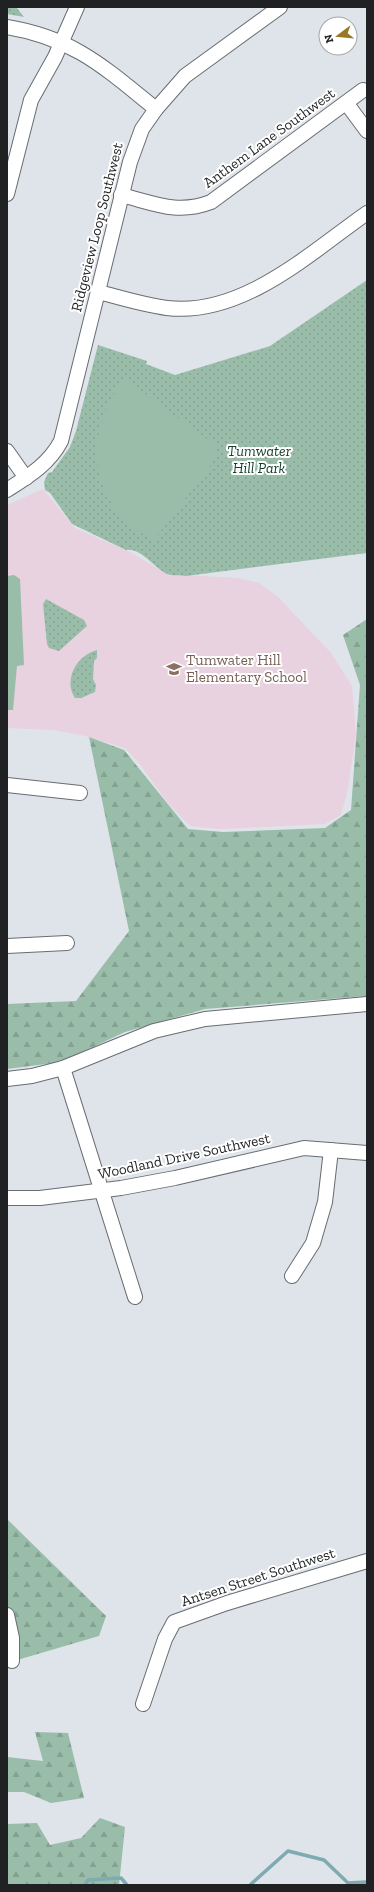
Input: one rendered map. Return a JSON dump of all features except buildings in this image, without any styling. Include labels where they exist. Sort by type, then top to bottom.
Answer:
[{"type":"street","points":[[7,194],[31,100],[55,57],[77,7]]},
{"type":"street","name":"Ridgeview Loop Southwest","points":[[7,490],[45,464],[55,452],[61,440],[99,292],[121,195],[135,146],[142,129],[156,109],[185,76],[280,7]]},
{"type":"street","points":[[7,27],[26,30],[62,41],[80,51],[106,69],[156,109]]},
{"type":"street","name":"Anthem Lane Southwest","points":[[121,195],[168,208],[179,209],[195,207],[211,202],[347,104],[364,90]]},
{"type":"street","points":[[347,104],[367,131]]},
{"type":"street","points":[[99,292],[145,304],[168,308],[204,307],[222,304],[245,295],[268,283],[367,213]]},
{"type":"street","points":[[7,451],[26,478]]},
{"type":"street","points":[[7,785],[80,793]]},
{"type":"street","points":[[7,946],[67,943]]},
{"type":"street","points":[[7,1079],[32,1076],[63,1068],[154,1031],[205,1019],[367,1004]]},
{"type":"street","points":[[63,1068],[100,1191],[135,1297]]},
{"type":"street","name":"Woodland Drive Southwest","points":[[7,1198],[40,1198],[100,1191],[175,1178],[304,1148],[367,1153]]},
{"type":"street","points":[[292,1276],[313,1244],[325,1202],[331,1150]]},
{"type":"street","name":"Antsen Street Southwest","points":[[143,1704],[165,1639],[174,1622],[227,1603],[367,1561]]},
{"type":"street","points":[[7,1615],[12,1638],[12,1661]]},
{"type":"shaded area","name":"Tumwater Hill Elementary School","points":[[43,489],[75,528],[130,552],[167,574],[237,578],[259,583],[277,596],[331,653],[352,686],[356,734],[348,789],[341,815],[325,824],[221,829],[190,826],[167,802],[139,763],[125,748],[85,736],[54,730],[7,728],[7,505]]},
{"type":"green space","points":[[7,7],[16,7],[24,17],[7,14]]},
{"type":"green space","name":"Tumwater Hill Park","points":[[367,280],[367,553],[186,576],[169,575],[143,555],[132,550],[126,550],[72,524],[50,493],[45,490],[44,482],[48,473],[52,472],[70,447],[76,431],[98,345],[147,361],[146,364],[175,375],[270,346]]},
{"type":"green space","points":[[125,379],[215,445],[217,457],[154,540],[136,529],[121,516],[110,501],[102,484],[98,466],[97,447],[100,427],[109,403]]},
{"type":"green space","points":[[14,575],[20,579],[24,665],[17,666],[13,710],[7,710],[7,576]]},
{"type":"green space","points":[[46,599],[84,620],[87,626],[59,651],[49,648],[47,644],[43,604]]},
{"type":"green space","points":[[367,619],[367,996],[205,1009],[125,1032],[61,1062],[7,1069],[7,1004],[76,1001],[129,931],[89,737],[124,750],[188,829],[223,832],[325,828],[351,810],[360,685],[343,635]]},
{"type":"green space","points":[[97,650],[97,658],[94,661],[93,679],[96,685],[95,692],[81,698],[75,698],[71,683],[71,676],[74,669],[83,657]]},
{"type":"green space","points":[[7,1519],[106,1616],[99,1636],[7,1663]]},
{"type":"green space","points":[[35,1732],[68,1733],[84,1798],[51,1803],[24,1792],[7,1792],[7,1757],[43,1761]]},
{"type":"green space","points":[[100,1818],[125,1827],[119,1885],[7,1885],[7,1824],[37,1823],[50,1845],[81,1838]]},
{"type":"waterway","points":[[250,1885],[288,1851],[324,1860],[348,1883],[367,1882]]},
{"type":"waterway","points":[[85,1885],[88,1880],[121,1878],[127,1885]]},
{"type":"place","name":"Tumwater Hill Elementary School","points":[[174,669]]}]
